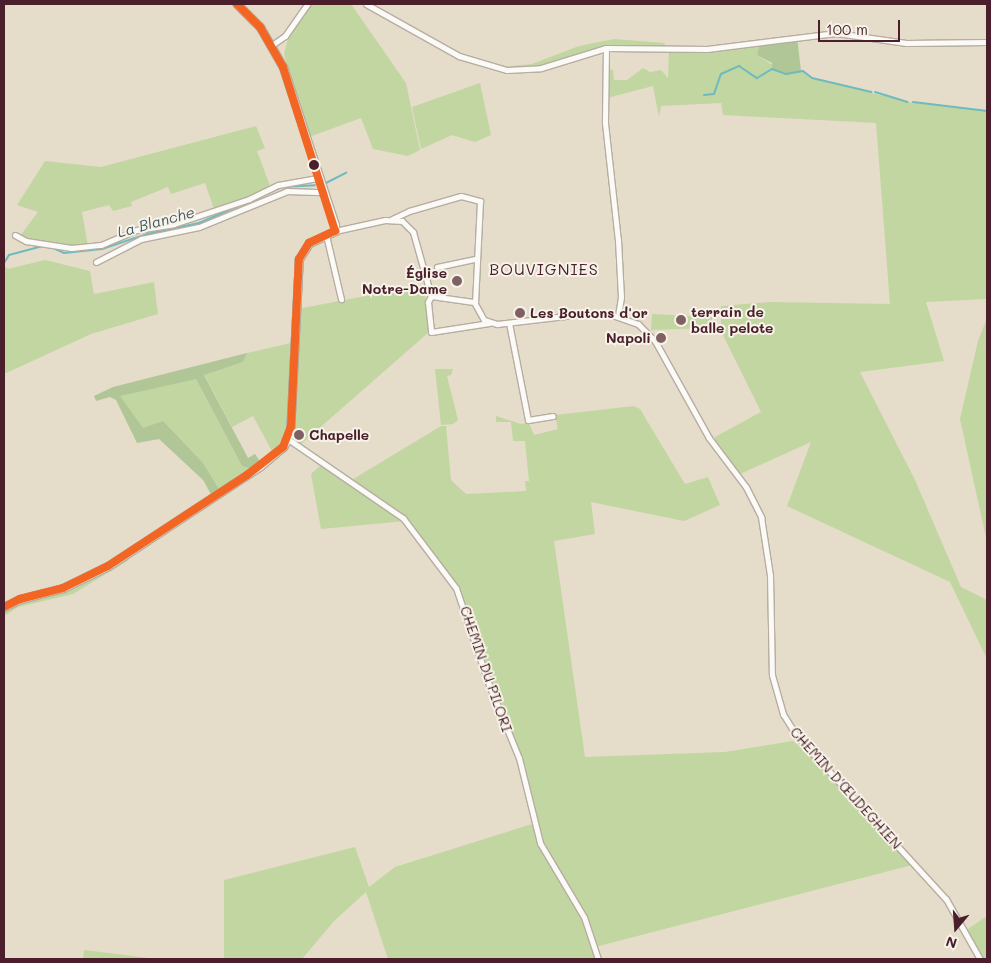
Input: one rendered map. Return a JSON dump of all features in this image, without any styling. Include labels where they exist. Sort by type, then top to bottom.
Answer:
[{"type":"street","points":[[237,4],[272,45],[287,77],[335,231]]},
{"type":"street","points":[[272,45],[285,36],[307,4]]},
{"type":"street","points":[[366,4],[466,60],[507,70],[533,70],[606,48],[717,49],[836,32],[906,43],[987,42]]},
{"type":"street","points":[[5,604],[63,588],[108,566],[260,466],[288,439],[292,426],[299,259],[309,243],[326,235],[335,231],[392,220],[402,221],[413,232],[431,296],[428,302],[431,332],[489,323],[509,323],[582,314],[618,316],[621,298],[618,240],[605,123],[606,48]]},
{"type":"street","points":[[15,235],[26,241],[71,248],[101,245],[137,230],[191,219],[249,199],[278,185],[320,185]]},
{"type":"street","points":[[96,262],[141,239],[199,227],[287,191],[320,185]]},
{"type":"street","points":[[392,220],[409,211],[471,196],[480,201],[482,208],[475,259],[478,291],[475,303]]},
{"type":"street","points":[[326,235],[341,299]]},
{"type":"street","points":[[437,266],[475,259]]},
{"type":"street","points":[[431,296],[475,303],[489,323]]},
{"type":"street","name":"CHEMIN D'ŒUDEGHIEN","points":[[618,316],[638,324],[656,341],[709,438],[756,506],[764,528],[770,575],[773,682],[782,714],[796,736],[946,899],[980,959]]},
{"type":"street","points":[[509,323],[528,420],[553,416]]},
{"type":"street","name":"CHEMIN DU PILORI","points":[[288,439],[404,518],[456,588],[489,684],[519,758],[540,843],[580,908],[598,959]]},
{"type":"green space","points":[[311,4],[351,4],[406,83],[420,150],[408,156],[373,149],[361,118],[309,137],[284,54],[289,35]]},
{"type":"green space","points":[[797,37],[801,71],[786,74],[772,69],[772,63],[757,55],[760,43]]},
{"type":"green space","points":[[614,39],[664,43],[667,48],[607,45],[541,66],[499,67],[532,64],[579,46]]},
{"type":"green space","points":[[760,43],[757,55],[786,74],[803,71],[812,78],[908,102],[987,111],[987,299],[926,302],[944,361],[860,372],[915,480],[961,587],[987,600],[987,659],[950,582],[787,506],[811,442],[740,474],[715,441],[715,437],[761,412],[721,331],[721,306],[771,302],[890,304],[876,123],[723,115],[721,103],[661,106],[659,117],[653,86],[607,98],[607,69],[613,70],[614,80],[627,80],[643,68],[650,72],[661,70],[668,78],[669,49]]},
{"type":"green space","points":[[480,83],[491,135],[475,142],[452,135],[421,149],[412,107]]},
{"type":"green space","points":[[256,126],[265,148],[257,151],[270,186],[252,196],[214,209],[205,183],[171,194],[168,187],[131,202],[132,206],[113,211],[109,205],[82,212],[88,246],[62,246],[20,236],[38,212],[17,205],[45,161],[101,167]]},
{"type":"green space","points":[[45,260],[90,271],[94,294],[154,282],[158,314],[91,334],[4,374],[4,265],[8,269]]},
{"type":"green space","points":[[424,285],[429,332],[300,445],[297,442],[294,424],[297,309]]},
{"type":"green space","name":"terrain de balle pelote","points":[[652,314],[712,317],[711,328],[651,330]]},
{"type":"green space","points":[[987,318],[987,542],[960,419],[978,341]]},
{"type":"green space","points":[[291,343],[288,432],[273,453],[253,416],[232,427],[204,374],[243,362],[247,353]]},
{"type":"green space","points":[[247,353],[243,362],[204,375],[248,458],[255,454],[259,460],[252,469],[242,466],[196,379],[120,396],[143,428],[163,421],[204,464],[220,491],[212,496],[203,480],[159,439],[137,443],[116,400],[110,397],[96,401],[94,396],[113,387]]},
{"type":"green space","points":[[435,369],[453,369],[451,375],[447,376],[458,420],[453,424],[441,425]]},
{"type":"green space","points":[[191,378],[196,379],[242,466],[252,469],[220,491],[204,464],[188,448],[143,429],[119,396]]},
{"type":"green space","points":[[634,406],[640,409],[685,484],[708,477],[720,505],[684,521],[591,502],[595,534],[554,541],[585,757],[725,752],[793,741],[824,765],[916,864],[595,947],[584,917],[545,853],[521,767],[462,598],[407,522],[350,481],[441,426],[446,426],[451,480],[466,494],[526,491],[525,481],[529,481],[525,441],[513,441],[511,422],[496,422],[496,416],[521,424],[529,423],[534,435],[558,429],[555,415]]},
{"type":"green space","points":[[322,464],[405,521],[321,529],[311,474]]},
{"type":"green space","points":[[127,557],[129,560],[73,594],[18,607],[4,616],[4,611],[13,604],[69,589]]},
{"type":"green space","points":[[532,824],[546,859],[582,918],[597,959],[388,959],[366,892],[334,921],[302,959],[157,959],[224,958],[224,880],[355,847],[369,887],[395,867]]},
{"type":"green space","points":[[987,916],[987,959],[982,959],[968,929]]},
{"type":"green space","points":[[84,950],[157,959],[83,959]]},
{"type":"waterway","points":[[704,95],[714,94],[721,74],[739,66],[757,78],[772,69],[786,74],[803,71],[812,78],[871,92]]},
{"type":"waterway","points":[[875,92],[908,102]]},
{"type":"waterway","points":[[913,102],[987,111]]},
{"type":"waterway","name":"La Blanche","points":[[324,184],[346,173]]},
{"type":"waterway","name":"La Blanche","points":[[51,247],[64,253],[102,249],[147,234],[199,223],[282,187],[315,185]]},
{"type":"waterway","name":"La Blanche","points":[[4,263],[9,255],[43,246]]},
{"type":"transit line","points":[[237,4],[260,27],[283,67],[335,231]]},
{"type":"transit line","points":[[4,607],[20,599],[63,588],[108,566],[247,475],[283,447],[291,426],[299,259],[309,243],[335,231]]},
{"type":"place","name":"Église Notre-Dame","points":[[457,281]]},
{"type":"place","name":"Les Boutons d'or","points":[[520,313]]},
{"type":"place","name":"terrain de balle pelote","points":[[681,320]]},
{"type":"place","name":"Napoli","points":[[661,338]]},
{"type":"place","name":"Chapelle","points":[[299,435]]},
{"type":"district","name":"BOUVIGNIES","points":[[544,269]]}]
